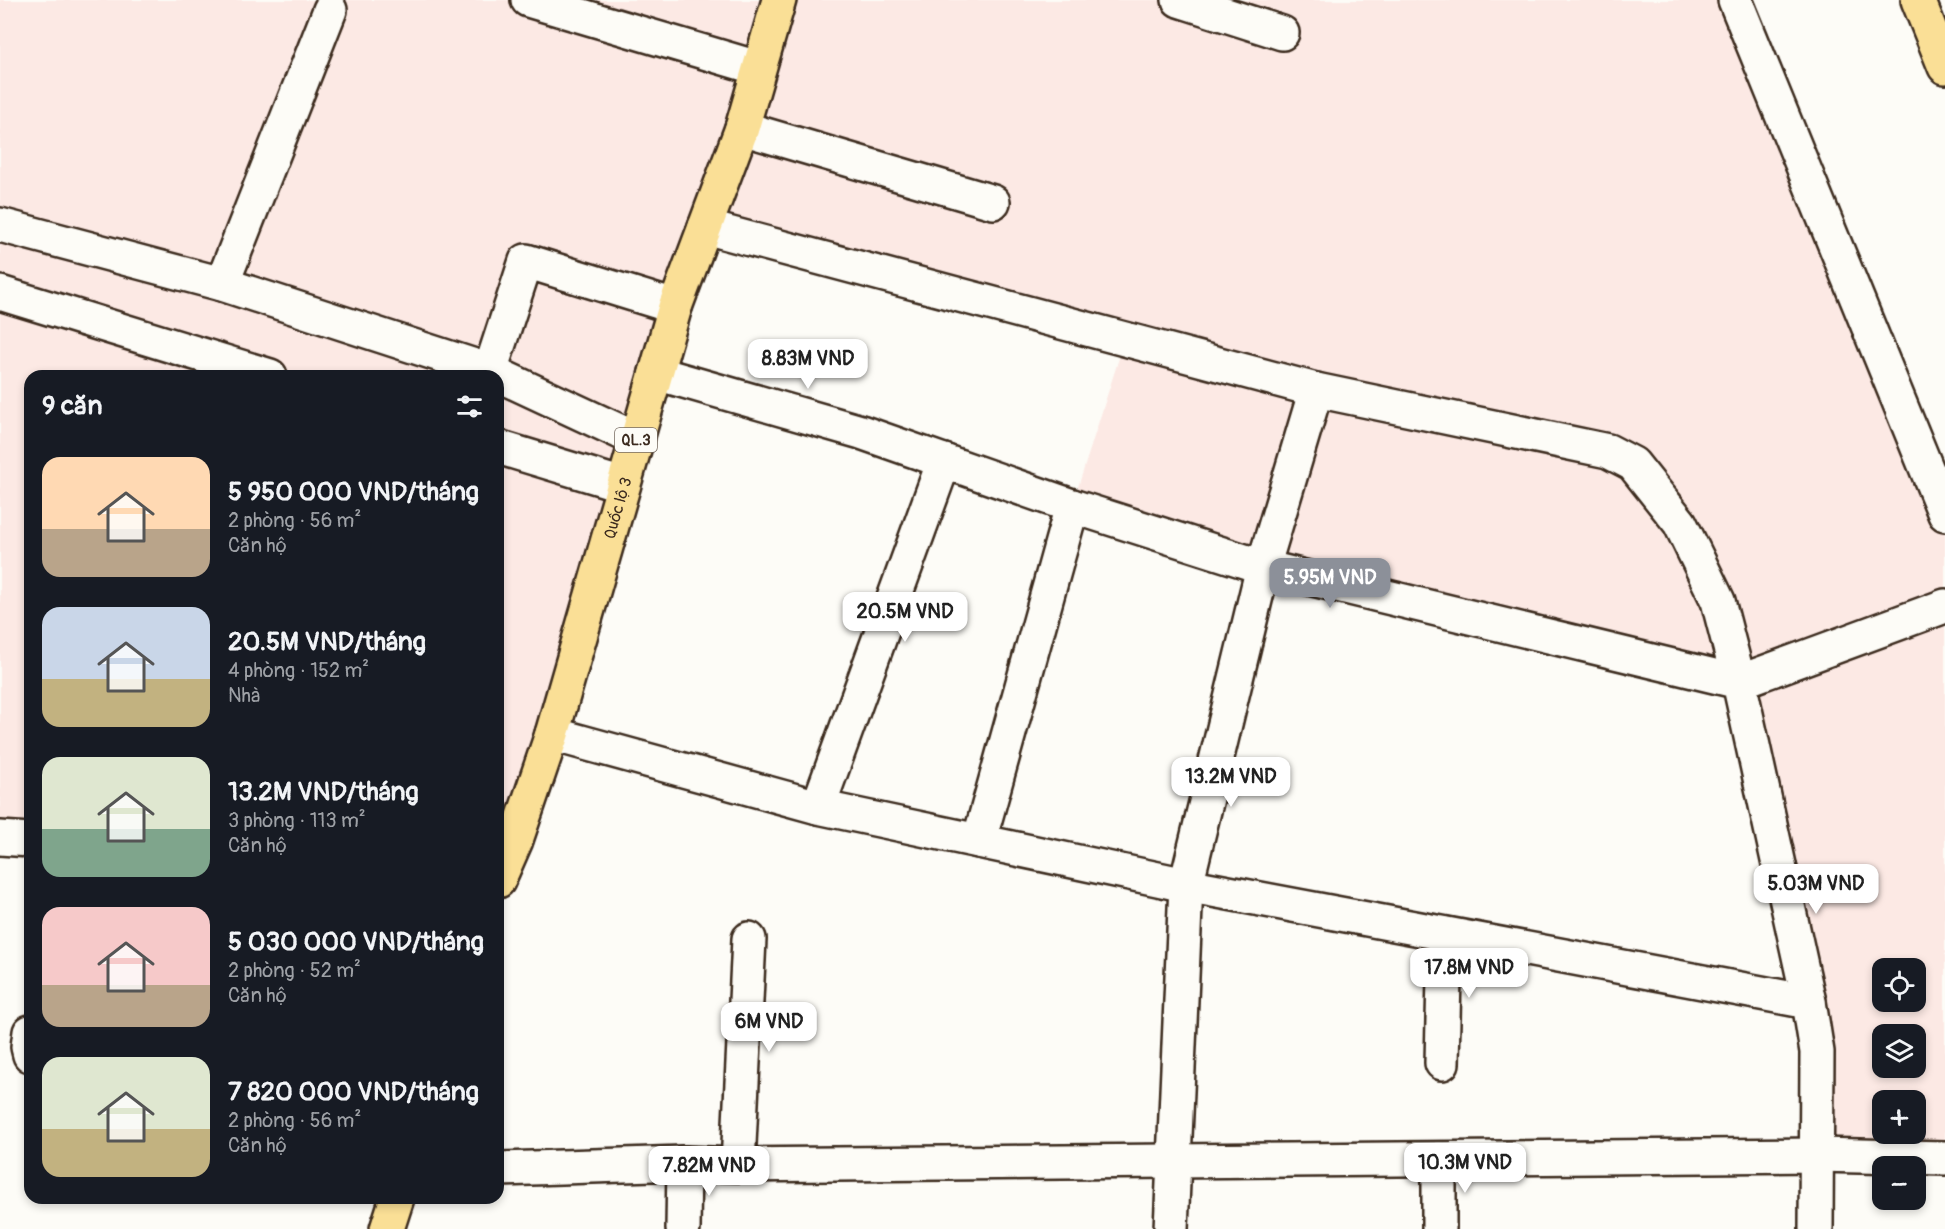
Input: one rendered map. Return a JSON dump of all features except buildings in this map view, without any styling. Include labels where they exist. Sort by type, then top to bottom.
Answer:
[{"type":"main road","name":"Quốc lộ 3","points":[[507,839],[552,734],[675,307],[742,128],[779,0]]},
{"type":"main road","points":[[1918,0],[1945,67]]},
{"type":"main road","points":[[387,1229],[396,1204]]},
{"type":"street","points":[[528,0],[758,68]]},
{"type":"street","points":[[1179,0],[1282,33]]},
{"type":"street","points":[[1735,0],[1945,514]]},
{"type":"street","points":[[222,284],[330,10]]},
{"type":"street","points":[[742,128],[993,202]]},
{"type":"street","points":[[0,225],[222,284],[487,370]]},
{"type":"street","points":[[705,227],[1316,390],[1584,445],[1608,451],[1633,464],[1680,523],[1695,551],[1718,601],[1739,682],[1809,1002],[1817,1052],[1816,1229]]},
{"type":"street","points":[[490,370],[526,261],[675,307]]},
{"type":"street","points":[[0,293],[250,370]]},
{"type":"street","points":[[656,373],[861,432],[1072,506],[1263,567],[1739,682],[1945,606]]},
{"type":"street","points":[[504,378],[636,439]]},
{"type":"street","points":[[1171,1229],[1186,885],[1263,567],[1316,390]]},
{"type":"street","points":[[504,449],[623,485]]},
{"type":"street","points":[[818,807],[944,461]]},
{"type":"street","points":[[979,841],[1072,506]]},
{"type":"street","points":[[552,734],[818,807],[1186,885],[1809,1002]]},
{"type":"street","points":[[0,838],[24,840]]},
{"type":"street","points":[[1442,1063],[1445,934]]},
{"type":"street","points":[[738,1165],[749,939]]},
{"type":"street","points":[[504,1169],[684,1163],[738,1165],[1817,1155],[1945,1158]]},
{"type":"street","points":[[1439,1159],[1439,1229]]},
{"type":"street","points":[[683,1229],[684,1163]]},
{"type":"shaded area","points":[[0,0],[1728,0],[1945,516],[1945,1158],[1817,1155],[1817,1052],[1739,682],[1072,506],[1125,339],[709,228],[504,860],[504,370],[24,370],[24,847],[0,844]]}]
